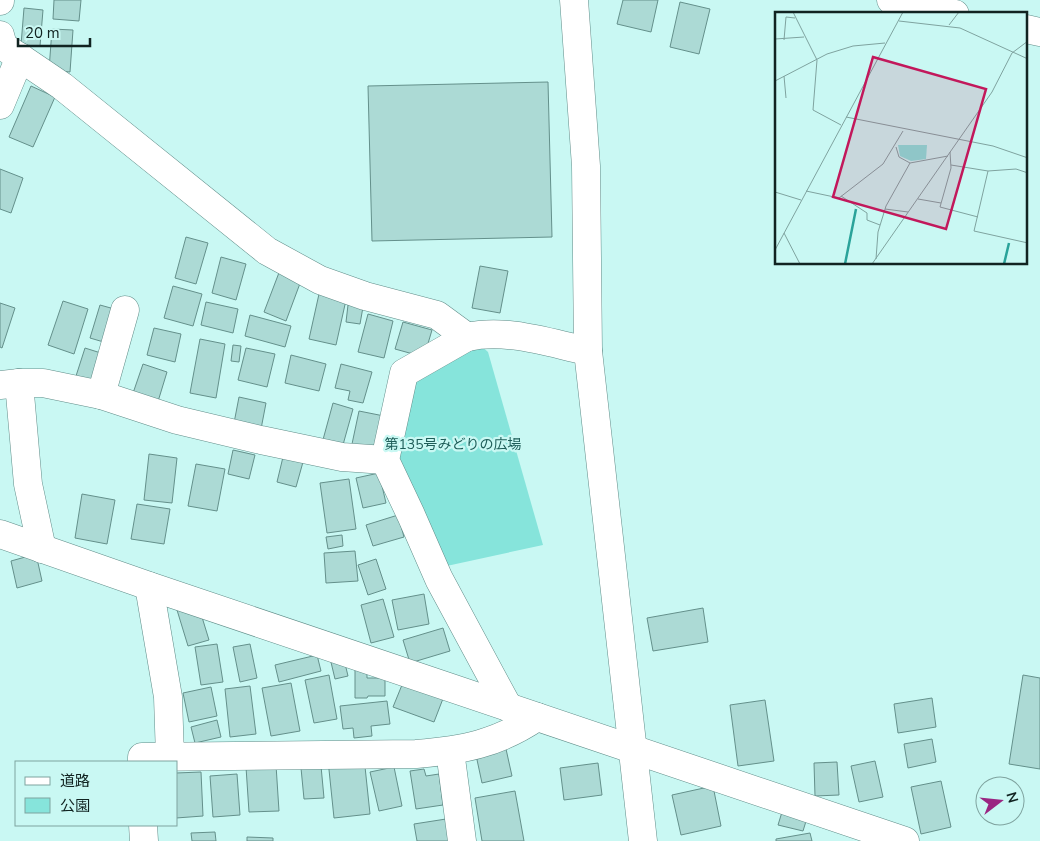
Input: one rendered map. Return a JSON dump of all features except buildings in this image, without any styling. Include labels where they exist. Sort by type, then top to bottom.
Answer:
[{"type":"street","points":[[574,0],[586,166],[588,350],[643,841]]},
{"type":"street","points":[[891,0],[946,12]]},
{"type":"street","points":[[0,35],[3,46],[62,86],[267,251],[320,280],[365,296],[437,315],[467,337]]},
{"type":"street","points":[[0,105],[20,57]]},
{"type":"street","points":[[100,395],[124,310]]},
{"type":"street","points":[[508,707],[439,579],[384,460],[404,373],[467,337],[484,334],[506,335],[588,350]]},
{"type":"street","points":[[42,549],[10,384],[43,384],[100,395],[177,420],[261,440],[342,456],[384,460]]},
{"type":"street","points":[[0,534],[906,841]]},
{"type":"street","points":[[149,586],[168,697],[170,756]]},
{"type":"street","points":[[142,761],[142,757],[170,756],[416,754],[450,751],[495,740],[519,729],[537,717]]},
{"type":"street","points":[[450,751],[462,841]]},
{"type":"street","points":[[143,826],[144,841]]},
{"type":"green space","name":"第135号みどりの広場","points":[[479,344],[488,352],[543,545],[442,567],[398,464],[411,378]]}]
